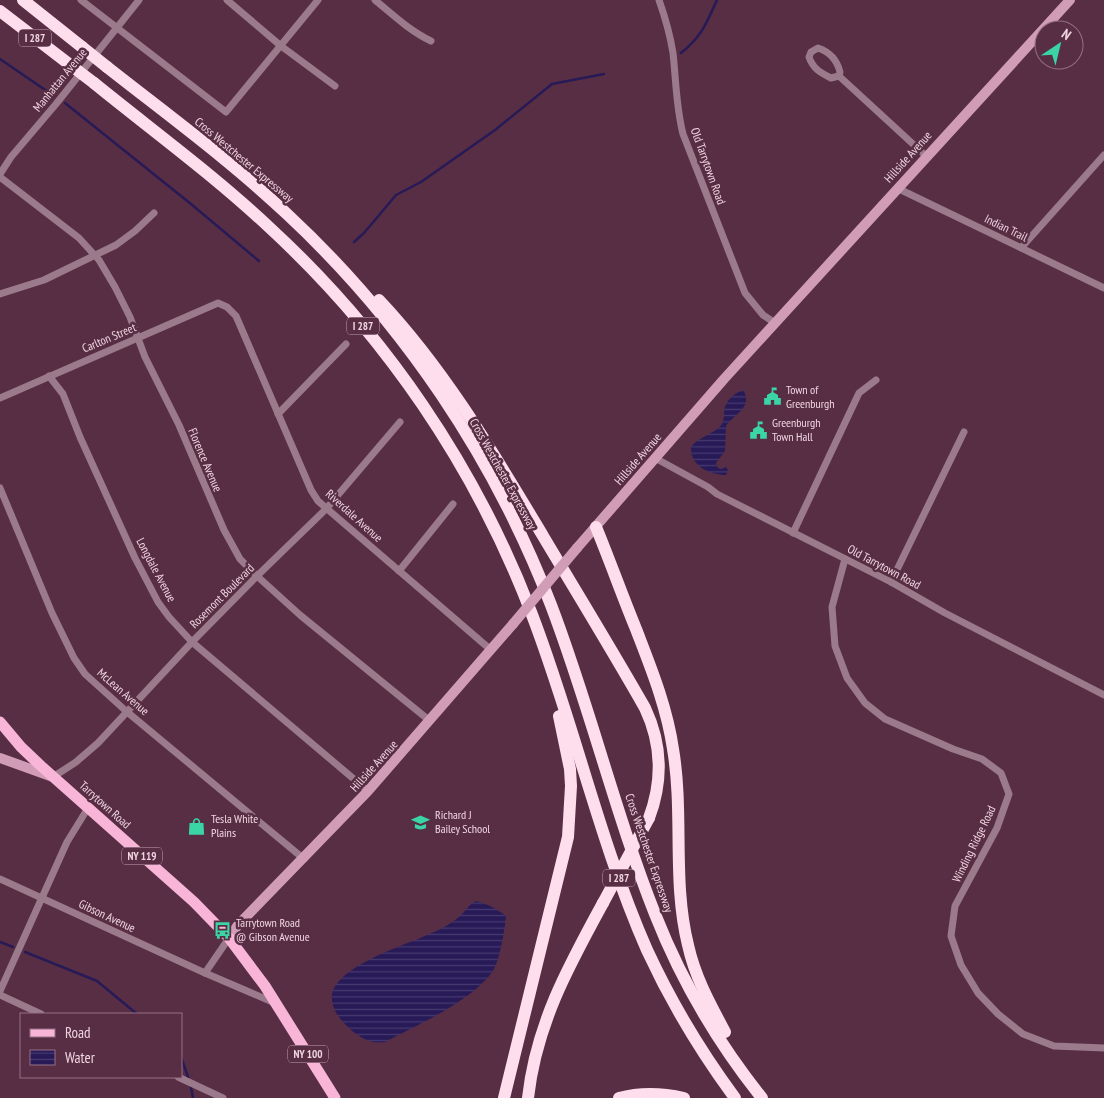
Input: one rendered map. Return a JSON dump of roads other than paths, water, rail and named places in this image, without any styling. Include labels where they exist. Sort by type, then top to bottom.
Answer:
[{"type":"highway","name":"Cross Westchester Expressway","points":[[23,0],[241,173],[308,234],[353,282],[406,345],[457,419],[502,496],[528,550],[551,606],[635,860],[667,942],[709,1021],[760,1096]]},
{"type":"highway","name":"I 287","points":[[0,11],[216,180],[271,229],[333,291],[377,343],[423,406],[469,480],[509,559],[542,641],[615,866],[639,930],[675,1005],[706,1057],[735,1098]]},
{"type":"highway","points":[[308,234],[351,272],[394,315],[450,388],[507,476],[642,703],[654,730],[659,756],[658,783],[649,818],[551,1004],[536,1054],[528,1098]]},
{"type":"highway","points":[[596,526],[654,676],[670,730],[677,780],[681,902],[691,959],[709,1002],[760,1096]]},
{"type":"highway","points":[[504,1098],[561,870],[570,820],[570,769],[542,641]]},
{"type":"highway","points":[[619,1098],[655,1093],[684,1098]]},
{"type":"main road","name":"Hillside Avenue","points":[[229,938],[238,925],[368,791],[655,458],[897,188],[1070,0]]},
{"type":"main road","name":"Tarrytown Road","points":[[0,722],[21,747],[194,902],[229,938],[254,969],[335,1098]]},
{"type":"main road","points":[[0,758],[53,777]]},
{"type":"street","points":[[81,0],[226,112],[318,0]]},
{"type":"street","name":"Manhattan Avenue","points":[[0,176],[11,157],[56,104],[138,0]]},
{"type":"street","points":[[227,0],[281,46],[335,86]]},
{"type":"street","points":[[375,0],[403,24],[431,41]]},
{"type":"street","name":"Old Tarrytown Road","points":[[659,0],[669,28],[678,116],[683,134],[745,293],[763,315],[775,323]]},
{"type":"street","points":[[818,48],[830,54],[839,66],[839,76],[831,78],[817,70],[809,57],[811,52],[818,48]]},
{"type":"street","points":[[839,76],[926,156]]},
{"type":"street","points":[[1021,248],[1104,155]]},
{"type":"street","name":"Florence Avenue","points":[[0,176],[79,238],[99,260],[115,287],[145,357],[179,425],[224,530],[240,559],[256,576],[300,615],[430,721]]},
{"type":"street","name":"Indian Trail","points":[[897,188],[1104,288]]},
{"type":"street","points":[[0,294],[44,280],[116,245],[135,231],[154,213]]},
{"type":"street","name":"Carlton Street","points":[[0,398],[218,303],[227,307]]},
{"type":"street","name":"Riverdale Avenue","points":[[227,307],[236,316],[311,490],[318,501],[491,650]]},
{"type":"street","points":[[278,414],[346,344]]},
{"type":"street","name":"Longdale Avenue","points":[[49,376],[63,394],[80,437],[131,550],[158,602],[169,617],[192,642],[368,791]]},
{"type":"street","points":[[793,533],[859,393],[876,380]]},
{"type":"street","name":"Rosemont Boulevard","points":[[53,777],[76,762],[98,743],[126,711],[256,576],[326,509],[400,422]]},
{"type":"street","points":[[891,582],[964,432]]},
{"type":"street","name":"Old Tarrytown Road","points":[[655,458],[708,487],[717,494],[891,582],[944,613],[1104,695]]},
{"type":"street","name":"McLean Avenue","points":[[0,488],[52,613],[74,658],[94,683],[304,858]]},
{"type":"street","points":[[398,571],[453,504]]},
{"type":"street","name":"Winding Ridge Road","points":[[844,559],[832,607],[836,646],[847,678],[865,703],[885,719],[953,749],[982,759],[1001,773],[1009,794],[997,828],[955,906],[951,936],[961,965],[978,993],[998,1014],[1023,1034],[1054,1046],[1104,1048]]},
{"type":"street","points":[[0,991],[67,842],[88,808]]},
{"type":"street","name":"Gibson Avenue","points":[[0,879],[277,1004]]},
{"type":"street","points":[[205,973],[229,938]]},
{"type":"street","points":[[0,995],[40,1013]]},
{"type":"street","points":[[180,1078],[223,1098]]},
{"type":"water","points":[[743,390],[746,396],[745,406],[726,426],[725,451],[716,463],[718,468],[726,467],[728,470],[726,475],[708,471],[697,464],[691,447],[719,427],[723,422],[728,401]]},
{"type":"water","points":[[476,901],[492,907],[506,916],[502,943],[494,969],[473,991],[429,1020],[385,1042],[368,1041],[353,1032],[341,1020],[333,1005],[333,992],[339,981],[351,970],[384,953],[444,927]]},
{"type":"waterway","points":[[681,53],[699,35],[717,0]]},
{"type":"waterway","points":[[0,59],[54,96]]},
{"type":"waterway","points":[[354,242],[396,195],[421,182],[495,130],[552,84],[604,74]]},
{"type":"waterway","points":[[65,103],[259,261]]},
{"type":"waterway","points":[[0,942],[13,947]]},
{"type":"waterway","points":[[25,952],[97,981],[136,1013]]},
{"type":"waterway","points":[[182,1060],[188,1077]]},
{"type":"waterway","points":[[191,1087],[193,1098]]},
{"type":"place","name":"Town of Greenburgh","points":[[772,397]]},
{"type":"place","name":"Greenburgh Town Hall","points":[[758,430]]},
{"type":"place","name":"Richard J Bailey School","points":[[421,822]]},
{"type":"place","name":"Tesla White Plains","points":[[197,826]]},
{"type":"place","name":"Tarrytown Road @ Gibson Avenue","points":[[222,930]]}]
